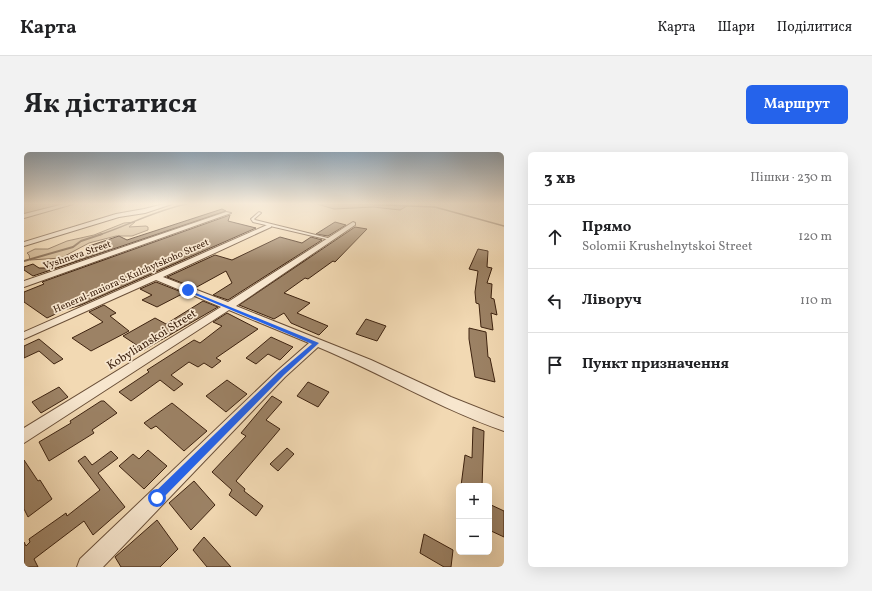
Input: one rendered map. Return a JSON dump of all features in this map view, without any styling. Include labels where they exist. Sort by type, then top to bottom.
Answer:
[{"type":"street","points":[[24,244],[91,223]]},
{"type":"street","name":"Vyshneva Street","points":[[24,284],[198,223]]},
{"type":"street","name":"Kobylianskoi Street","points":[[24,436],[230,306],[353,224]]},
{"type":"street","name":"Heneral-maiora S.Kulchytskoho Street","points":[[24,336],[269,226]]},
{"type":"street","points":[[157,277],[367,364],[446,401],[504,425]]},
{"type":"street","points":[[88,567],[282,374],[316,343]]},
{"type":"lane","points":[[261,223],[330,239]]},
{"type":"shaded area","points":[[123,223],[133,223],[129,227],[148,227],[148,230],[132,236],[116,236],[89,243],[61,258],[30,260],[27,253],[35,249],[48,249],[67,241],[94,235]]},
{"type":"building","points":[[178,223],[189,223],[33,276],[24,270],[24,267],[33,264],[39,268],[45,268],[98,250],[89,246],[119,236],[127,240]]},
{"type":"building","points":[[207,223],[237,223],[256,228],[81,305],[64,310],[47,318],[24,302],[24,292],[44,284],[42,282]]},
{"type":"building","points":[[333,223],[346,225],[328,236],[316,234]]},
{"type":"building","points":[[355,227],[367,229],[335,262],[333,261],[308,279],[305,278],[284,293],[310,303],[297,313],[328,326],[319,335],[291,323],[284,313],[274,319],[239,305]]},
{"type":"building","points":[[280,237],[302,243],[311,237],[322,240],[228,300],[213,295],[232,283],[226,271],[195,288],[167,277],[215,255],[232,260]]},
{"type":"building","points":[[478,249],[488,251],[487,267],[492,268],[487,283],[492,284],[491,298],[494,299],[497,315],[491,313],[493,330],[481,327],[479,304],[476,303],[475,292],[478,271],[469,269]]},
{"type":"building","points":[[156,282],[184,293],[157,307],[142,300],[152,295],[140,289]]},
{"type":"building","points":[[203,301],[218,307],[144,350],[123,336],[155,318],[166,324]]},
{"type":"building","points":[[104,305],[116,313],[110,316],[129,331],[91,351],[72,338],[103,322],[89,312]]},
{"type":"building","points":[[227,313],[258,329],[216,358],[221,361],[212,368],[204,363],[198,367],[189,362],[171,375],[183,384],[174,391],[160,380],[131,401],[119,392],[149,372],[147,370],[194,340],[200,343],[222,326],[213,322]]},
{"type":"building","points":[[366,319],[386,326],[377,341],[356,334]]},
{"type":"building","points":[[469,328],[486,332],[488,357],[490,358],[495,382],[475,377],[469,339]]},
{"type":"building","points":[[271,337],[293,347],[280,360],[268,354],[256,364],[246,358]]},
{"type":"building","points":[[39,339],[63,359],[54,364],[39,351],[24,358],[24,346]]},
{"type":"building","points":[[227,380],[247,394],[226,412],[206,396]]},
{"type":"building","points":[[308,382],[329,392],[318,407],[297,396]]},
{"type":"building","points":[[59,387],[68,397],[41,413],[32,402]]},
{"type":"building","points":[[272,396],[282,402],[266,420],[280,429],[236,481],[245,489],[244,491],[263,506],[256,516],[229,495],[232,490],[212,472],[246,436],[241,433]]},
{"type":"building","points":[[101,401],[104,401],[117,413],[92,430],[94,433],[49,461],[39,442],[71,423],[70,421]]},
{"type":"building","points":[[172,403],[207,431],[184,451],[156,426],[151,429],[144,423]]},
{"type":"building","points":[[473,427],[484,431],[482,483],[461,483],[465,455],[472,458]]},
{"type":"building","points":[[287,448],[294,454],[278,471],[270,464]]},
{"type":"building","points":[[148,450],[167,466],[144,489],[119,466],[133,454],[139,459]]},
{"type":"building","points":[[111,451],[118,458],[98,473],[125,507],[93,535],[84,521],[34,559],[38,567],[24,567],[24,542],[26,546],[30,542],[29,539],[66,513],[67,516],[100,490],[78,461],[85,456],[92,465]]},
{"type":"building","points":[[24,460],[38,481],[40,480],[52,499],[28,517],[24,509]]},
{"type":"building","points":[[194,481],[215,505],[191,530],[169,503]]},
{"type":"building","points":[[492,505],[504,511],[504,537],[492,531]]},
{"type":"building","points":[[157,520],[178,549],[160,567],[121,567],[115,557]]},
{"type":"building","points":[[424,534],[453,550],[451,567],[444,567],[420,553]]},
{"type":"building","points":[[204,537],[231,567],[207,567],[193,550]]},
{"type":"waterway","points":[[99,235],[129,223]]},
{"type":"waterway","points":[[494,223],[504,226]]},
{"type":"waterway","points":[[24,261],[73,247],[81,241],[99,235]]},
{"type":"route","points":[[157,498],[282,374],[316,343],[230,306],[188,290]]}]
